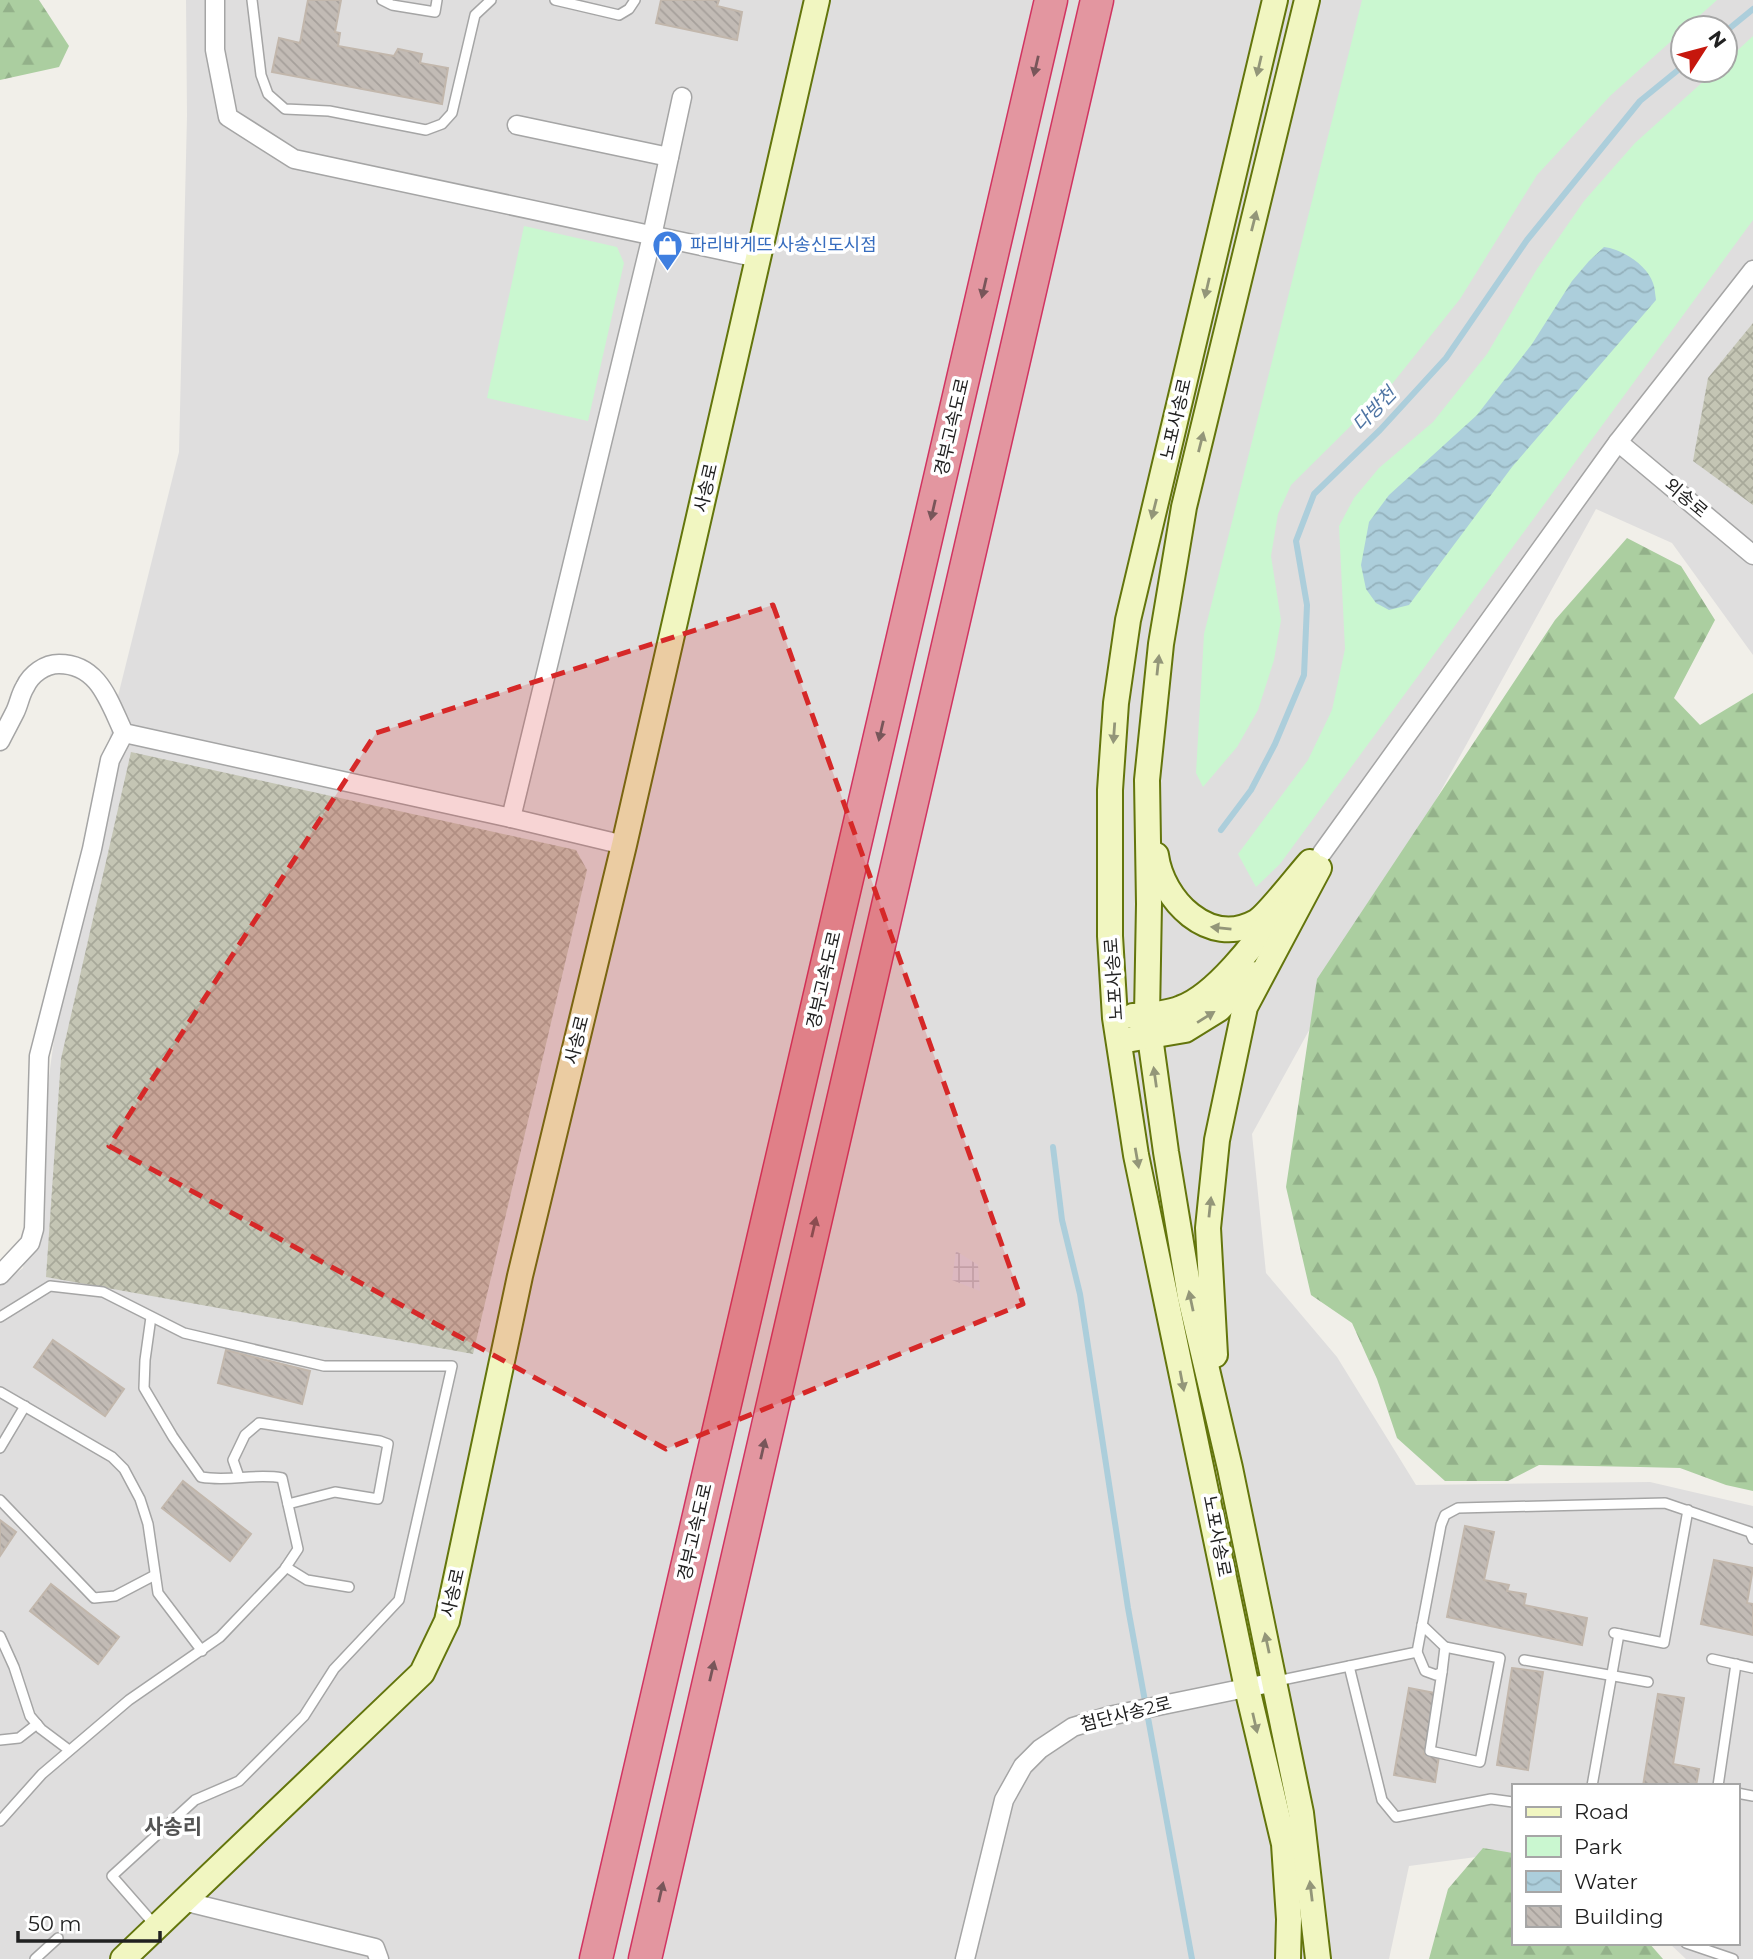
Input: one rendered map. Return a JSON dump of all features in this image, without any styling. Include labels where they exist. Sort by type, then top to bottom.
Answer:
[{"type":"highway","name":"경부고속도로","points":[[596,1959],[1051,0]]},
{"type":"highway","points":[[645,1959],[1097,0]]},
{"type":"main road","name":"사송로","points":[[123,1959],[422,1673],[447,1621],[520,1276],[624,845],[817,0]]},
{"type":"main road","name":"노포사송로","points":[[1275,0],[1128,620],[1116,703],[1110,790],[1110,936],[1117,1029],[1136,1155],[1247,1688],[1284,1844],[1289,1919],[1288,1959]]},
{"type":"main road","name":"노포사송로","points":[[1307,0],[1184,507],[1161,644],[1147,780],[1148,1026],[1190,1297],[1275,1682],[1301,1813],[1318,1959]]},
{"type":"main road","points":[[1147,798],[1158,873],[1173,896],[1196,921],[1211,928],[1231,930],[1257,922],[1317,861]]},
{"type":"main road","points":[[1117,1029],[1148,1026],[1185,1030],[1219,1009],[1250,978],[1317,861]]},
{"type":"main road","points":[[1219,1422],[1208,1228],[1217,1140],[1245,1007],[1317,861]]},
{"type":"street","points":[[215,0],[215,50],[228,117],[294,159],[758,258]]},
{"type":"street","points":[[511,818],[652,236],[682,97]]},
{"type":"street","points":[[517,125],[669,157]]},
{"type":"street","points":[[1317,861],[1618,442],[1753,270]]},
{"type":"street","name":"외송로","points":[[1618,442],[1753,555]]},
{"type":"street","points":[[0,741],[25,686],[33,675],[49,664],[73,664],[91,673],[104,692],[124,733]]},
{"type":"street","points":[[124,733],[624,845]]},
{"type":"street","points":[[0,1275],[30,1243],[34,1229],[39,1056],[92,849],[110,760],[124,733]]},
{"type":"street","name":"첨단사송2로","points":[[965,1959],[1004,1800],[1023,1766],[1040,1749],[1073,1727],[1109,1716],[1275,1682]]},
{"type":"street","points":[[183,1900],[375,1948],[379,1959]]},
{"type":"lane","points":[[252,0],[261,75],[268,94],[285,109],[329,111],[426,130],[442,124],[452,113],[475,15],[491,0]]},
{"type":"lane","points":[[382,0],[392,5],[435,12],[437,0]]},
{"type":"lane","points":[[555,0],[619,15],[629,9],[635,0]]},
{"type":"lane","points":[[0,1317],[50,1286],[103,1292],[184,1333],[324,1366],[452,1366],[399,1600],[334,1669],[304,1716],[239,1781],[195,1800],[112,1876],[156,1927]]},
{"type":"lane","points":[[0,1821],[42,1774],[129,1700],[220,1637],[286,1567],[298,1549],[282,1478],[262,1474],[220,1480],[201,1477],[173,1437],[144,1388],[151,1317]]},
{"type":"lane","points":[[0,1392],[112,1457],[124,1469],[140,1499],[148,1524],[158,1593],[202,1651]]},
{"type":"lane","points":[[0,1448],[25,1406]]},
{"type":"lane","points":[[239,1477],[233,1460],[245,1435],[259,1423],[388,1444],[378,1499],[335,1492],[288,1504]]},
{"type":"lane","points":[[0,1500],[94,1598],[115,1596],[155,1575]]},
{"type":"lane","points":[[1442,1672],[1436,1675],[1425,1671],[1417,1651],[1441,1525],[1445,1515],[1458,1508],[1665,1503],[1750,1532],[1753,1539]]},
{"type":"lane","points":[[1592,1784],[1616,1634],[1664,1643],[1688,1510]]},
{"type":"lane","points":[[286,1567],[307,1580],[349,1587]]},
{"type":"lane","points":[[1422,1625],[1445,1647],[1500,1658],[1480,1762],[1430,1751],[1445,1647]]},
{"type":"lane","points":[[0,1636],[14,1667],[30,1716],[69,1751]]},
{"type":"lane","points":[[1275,1682],[1417,1651]]},
{"type":"lane","points":[[1712,1659],[1753,1668]]},
{"type":"lane","points":[[1524,1660],[1648,1682]]},
{"type":"lane","points":[[1718,1784],[1736,1664]]},
{"type":"lane","points":[[1349,1666],[1382,1800],[1396,1817],[1491,1799],[1512,1802]]},
{"type":"lane","points":[[0,1740],[19,1738],[37,1724]]},
{"type":"lane","points":[[35,1959],[58,1938]]},
{"type":"lane","points":[[1692,1945],[1733,1959]]},
{"type":"highlighted area","points":[[773,605],[1023,1304],[666,1449],[109,1146],[376,733]]},
{"type":"shaded area","points":[[186,0],[1753,0],[1753,655],[1672,543],[1596,509],[1252,1134],[1266,1273],[1337,1357],[1416,1485],[1650,1482],[1753,1506],[1753,1959],[1686,1959],[1671,1945],[1739,1945],[1739,1784],[1512,1784],[1512,1852],[1409,1866],[1389,1959],[0,1959],[0,1285],[23,1268],[58,1010],[116,704],[179,452],[187,116]]},
{"type":"shaded area","points":[[1753,323],[1753,505],[1693,461],[1708,378]]},
{"type":"shaded area","points":[[131,752],[576,850],[587,870],[473,1354],[46,1277],[61,1059]]},
{"type":"shaded area","points":[[956,1251],[978,1265],[980,1291],[952,1280]]},
{"type":"green space","points":[[0,0],[39,0],[69,46],[59,67],[0,80]]},
{"type":"green space","points":[[1362,0],[1717,0],[1701,14],[1669,14],[1669,43],[1610,96],[1537,175],[1460,299],[1388,389],[1291,485],[1278,514],[1271,556],[1281,620],[1274,660],[1258,710],[1237,747],[1203,787],[1196,773],[1204,634]]},
{"type":"green space","points":[[1753,36],[1753,220],[1280,864],[1256,887],[1238,854],[1308,760],[1332,710],[1345,649],[1339,526],[1354,498],[1379,468],[1433,422],[1487,354],[1537,269],[1584,201],[1635,143],[1700,84],[1739,84],[1739,49]]},
{"type":"green space","points":[[524,226],[617,247],[624,263],[588,421],[487,398]]},
{"type":"green space","points":[[1627,538],[1681,566],[1715,620],[1674,698],[1700,725],[1753,693],[1753,1491],[1726,1485],[1680,1468],[1539,1465],[1508,1481],[1445,1481],[1397,1438],[1377,1379],[1352,1323],[1311,1295],[1286,1187],[1317,979],[1555,620]]},
{"type":"green space","points":[[1483,1848],[1512,1853],[1512,1945],[1651,1945],[1663,1959],[1429,1959],[1448,1889]]},
{"type":"water","points":[[1604,247],[1626,255],[1640,264],[1650,276],[1656,300],[1512,467],[1409,605],[1389,610],[1376,603],[1366,589],[1361,565],[1369,522],[1389,495],[1477,415],[1532,344],[1572,281]]},
{"type":"building","points":[[308,0],[341,0],[335,32],[340,33],[338,46],[394,56],[398,49],[422,54],[420,63],[448,68],[442,104],[272,72],[279,38],[300,43]]},
{"type":"building","points":[[661,0],[719,0],[717,6],[742,12],[737,40],[656,23]]},
{"type":"building","points":[[53,1340],[124,1389],[105,1416],[34,1367]]},
{"type":"building","points":[[226,1350],[310,1371],[302,1404],[218,1383]]},
{"type":"building","points":[[183,1481],[251,1534],[230,1561],[162,1508]]},
{"type":"building","points":[[0,1520],[16,1532],[0,1556]]},
{"type":"building","points":[[1465,1526],[1494,1532],[1484,1580],[1509,1585],[1507,1591],[1526,1594],[1524,1605],[1587,1618],[1582,1645],[1447,1617]]},
{"type":"building","points":[[1714,1560],[1753,1568],[1747,1603],[1753,1604],[1753,1635],[1701,1624]]},
{"type":"building","points":[[51,1584],[119,1637],[98,1664],[30,1611]]},
{"type":"building","points":[[1512,1668],[1543,1672],[1528,1770],[1497,1765]]},
{"type":"building","points":[[1409,1688],[1435,1693],[1424,1754],[1439,1756],[1435,1782],[1394,1775]]},
{"type":"building","points":[[1658,1694],[1684,1698],[1673,1764],[1699,1769],[1696,1784],[1643,1784]]},
{"type":"waterway","name":"다방천","points":[[1739,20],[1753,9]]},
{"type":"waterway","name":"다방천","points":[[1221,830],[1251,790],[1275,744],[1304,675],[1307,605],[1296,541],[1314,494],[1380,430],[1446,358],[1527,240],[1640,101],[1669,77]]},
{"type":"waterway","points":[[1053,1147],[1062,1220],[1080,1294],[1128,1608],[1192,1959]]},
{"type":"place","name":"파리바게뜨 사송신도시점","points":[[667,272]]},
{"type":"district","name":"사송리","points":[[173,1827]]}]
